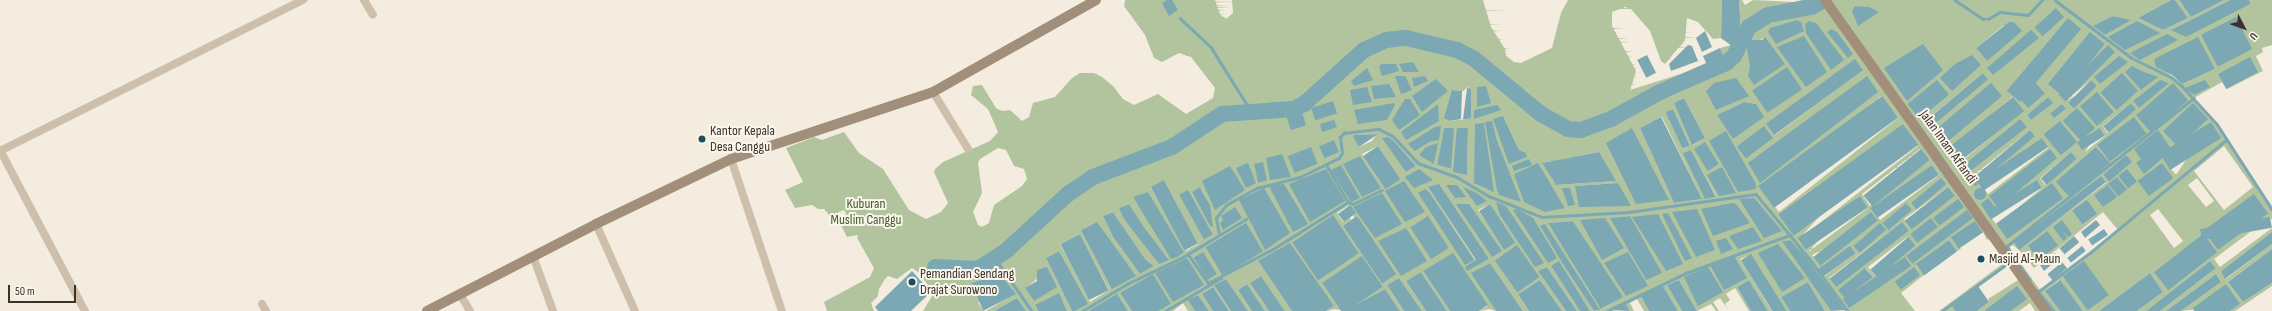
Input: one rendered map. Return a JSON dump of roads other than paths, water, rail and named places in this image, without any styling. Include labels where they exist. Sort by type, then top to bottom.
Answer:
[{"type":"street","points":[[85,311],[0,151],[303,0]]},
{"type":"street","points":[[364,0],[373,15]]},
{"type":"street","points":[[427,311],[596,224],[731,159],[933,92],[1096,0]]},
{"type":"street","name":"Jalan Imam Affandi","points":[[1827,3],[2046,311]]},
{"type":"street","points":[[933,92],[968,149]]},
{"type":"street","points":[[731,159],[782,311]]},
{"type":"street","points":[[596,224],[635,311]]},
{"type":"street","points":[[533,256],[554,311]]},
{"type":"street","points":[[460,294],[470,311]]},
{"type":"water","points":[[1167,0],[1172,0],[1178,10],[1169,16],[1162,3]]},
{"type":"water","points":[[1722,0],[1739,0],[1741,33],[1732,46],[1721,38]]},
{"type":"water","points":[[2171,0],[2175,0],[2188,18],[2163,30],[2138,18]]},
{"type":"water","points":[[2179,0],[2224,0],[2191,17]]},
{"type":"water","points":[[2230,0],[2249,0],[2250,4],[2186,37],[2171,30]]},
{"type":"water","points":[[1855,6],[1869,7],[1879,12],[1858,26],[1852,11]]},
{"type":"water","points":[[2056,8],[2064,17],[2042,36],[2034,27]]},
{"type":"water","points":[[2113,16],[2131,20],[2105,35],[2093,26]]},
{"type":"water","points":[[2236,17],[2252,49],[2218,67],[2201,35]]},
{"type":"water","points":[[2068,18],[2081,29],[2020,102],[2007,91]]},
{"type":"water","points":[[1797,20],[1801,22],[1804,31],[1776,44],[1768,32],[1770,28]]},
{"type":"water","points":[[1809,21],[1816,23],[1844,60],[1831,70],[1806,33],[1805,24]]},
{"type":"water","points":[[2137,21],[2160,33],[2125,50],[2108,37]]},
{"type":"water","points":[[2009,22],[2014,22],[2022,31],[1987,61],[1976,48]]},
{"type":"water","points":[[1831,29],[1837,32],[1853,54],[1848,58],[1827,32]]},
{"type":"water","points":[[2031,30],[2039,38],[1993,75],[1987,68]]},
{"type":"water","points":[[1705,31],[1712,47],[1702,52],[1696,38]]},
{"type":"water","points":[[2090,32],[2105,44],[2063,96],[2048,84]]},
{"type":"water","points":[[2167,34],[2178,40],[2140,60],[2130,53]]},
{"type":"water","points":[[1804,36],[1827,72],[1806,87],[1777,47]]},
{"type":"water","points":[[1765,37],[1785,64],[1754,85],[1748,76],[1750,67],[1746,42],[1749,40],[1762,40]]},
{"type":"water","points":[[2198,37],[2215,69],[2182,84],[2172,75],[2156,67],[2154,59]]},
{"type":"water","points":[[1923,44],[1943,70],[1907,101],[1884,68]]},
{"type":"water","points":[[1688,45],[1692,46],[1698,61],[1671,71],[1669,64]]},
{"type":"water","points":[[2108,45],[2115,52],[2066,102],[2059,94]]},
{"type":"water","points":[[1720,48],[1725,60],[1707,65],[1703,56]]},
{"type":"water","points":[[1647,55],[1656,73],[1646,78],[1637,60]]},
{"type":"water","points":[[1972,55],[1981,65],[1952,91],[1940,78],[1955,64]]},
{"type":"water","points":[[2119,56],[2128,62],[2100,84],[2094,77]]},
{"type":"water","points":[[2250,57],[2258,72],[2226,89],[2218,74]]},
{"type":"water","points":[[1855,59],[1863,70],[1774,135],[1766,124]]},
{"type":"water","points":[[1413,62],[1419,72],[1403,72],[1399,64]]},
{"type":"water","points":[[1382,64],[1396,64],[1399,71],[1382,76],[1379,66]]},
{"type":"water","points":[[2132,66],[2158,77],[2141,90],[2125,72]]},
{"type":"water","points":[[1787,67],[1802,89],[1767,113],[1752,90]]},
{"type":"water","points":[[1367,68],[1373,80],[1354,86],[1351,81]]},
{"type":"water","points":[[1983,73],[1988,79],[1929,129],[1924,122]]},
{"type":"water","points":[[2122,73],[2138,91],[2117,110],[2100,92]]},
{"type":"water","points":[[1395,76],[1405,76],[1412,90],[1401,94]]},
{"type":"water","points":[[1425,76],[1428,81],[1414,87],[1412,78]]},
{"type":"water","points":[[1867,76],[1878,92],[1760,183],[1748,163]]},
{"type":"water","points":[[1736,78],[1749,96],[1716,110],[1706,91],[1714,83]]},
{"type":"water","points":[[1436,79],[1448,91],[1422,112],[1412,96]]},
{"type":"water","points":[[1937,80],[1949,95],[1919,119],[1907,104]]},
{"type":"water","points":[[2033,80],[2045,94],[2028,108],[2016,94]]},
{"type":"water","points":[[2091,80],[2097,86],[2074,108],[2068,103]]},
{"type":"water","points":[[2160,80],[2169,83],[2139,108],[2133,101]]},
{"type":"water","points":[[2205,80],[2210,87],[2194,95],[2185,88]]},
{"type":"water","points":[[1991,83],[2002,96],[1942,146],[1931,133]]},
{"type":"water","points":[[2173,83],[2188,100],[2151,133],[2136,115]]},
{"type":"water","points":[[1389,84],[1396,97],[1374,99],[1371,86]]},
{"type":"water","points":[[1486,86],[1491,103],[1477,107],[1477,87]]},
{"type":"water","points":[[1367,87],[1372,102],[1353,105],[1350,90]]},
{"type":"water","points":[[1467,88],[1471,89],[1471,118],[1463,119]]},
{"type":"water","points":[[1452,90],[1462,91],[1461,119],[1450,121],[1444,118]]},
{"type":"water","points":[[2097,92],[2114,112],[2097,126],[2080,106]]},
{"type":"water","points":[[1882,96],[1898,118],[1774,208],[1758,186]]},
{"type":"water","points":[[2013,97],[2024,111],[1956,164],[1945,150]]},
{"type":"water","points":[[2048,97],[2053,103],[2031,120],[2027,115]]},
{"type":"water","points":[[1684,98],[1705,138],[1692,145],[1674,103]]},
{"type":"water","points":[[1405,99],[1410,99],[1420,115],[1399,130],[1392,120]]},
{"type":"water","points":[[1333,101],[1337,113],[1315,120],[1311,108]]},
{"type":"water","points":[[1744,102],[1756,104],[1764,117],[1733,139],[1717,115]]},
{"type":"water","points":[[1394,103],[1395,105],[1387,120],[1358,124],[1354,110]]},
{"type":"water","points":[[2131,103],[2136,109],[2109,132],[2103,126]]},
{"type":"water","points":[[2193,103],[2208,119],[2178,147],[2163,131]]},
{"type":"water","points":[[1438,104],[1439,121],[1406,140],[1401,132]]},
{"type":"water","points":[[2062,104],[2066,109],[2054,118],[2050,113]]},
{"type":"water","points":[[1497,105],[1501,110],[1474,119],[1474,110]]},
{"type":"water","points":[[2077,108],[2095,128],[2081,141],[2063,121]]},
{"type":"water","points":[[1673,109],[1690,145],[1683,149],[1666,112]]},
{"type":"water","points":[[1302,112],[1306,125],[1291,130],[1287,117]]},
{"type":"water","points":[[1503,116],[1519,150],[1526,153],[1527,157],[1509,164],[1493,119]]},
{"type":"water","points":[[1661,117],[1702,199],[1674,203],[1640,128]]},
{"type":"water","points":[[2134,117],[2147,134],[2110,161],[2097,145]]},
{"type":"water","points":[[2020,119],[2027,127],[1963,177],[1958,170]]},
{"type":"water","points":[[1334,120],[1337,127],[1322,132],[1320,124]]},
{"type":"water","points":[[1492,121],[1497,141],[1521,202],[1499,195],[1497,190],[1485,122]]},
{"type":"water","points":[[2060,121],[2077,142],[2061,155],[2044,134]]},
{"type":"water","points":[[2211,122],[2221,138],[2170,170],[2160,154]]},
{"type":"water","points":[[1484,123],[1494,192],[1474,183],[1475,124]]},
{"type":"water","points":[[1903,124],[1918,145],[1794,236],[1778,215]]},
{"type":"water","points":[[1441,126],[1439,140],[1429,142],[1415,151],[1408,144],[1435,127]]},
{"type":"water","points":[[1764,126],[1773,138],[1746,158],[1737,146]]},
{"type":"water","points":[[1444,128],[1454,128],[1451,169],[1437,165]]},
{"type":"water","points":[[1457,128],[1468,128],[1467,175],[1453,172]]},
{"type":"water","points":[[1632,128],[1669,200],[1636,204],[1606,143]]},
{"type":"water","points":[[2100,128],[2105,136],[2082,150],[2077,142]]},
{"type":"water","points":[[2030,130],[2035,136],[1975,186],[1970,180]]},
{"type":"water","points":[[2158,130],[2172,150],[2144,174],[2136,163],[2141,159],[2134,149]]},
{"type":"water","points":[[1726,131],[1756,184],[1756,189],[1738,192],[1709,141]]},
{"type":"water","points":[[1378,134],[1359,147],[1353,136],[1354,135]]},
{"type":"water","points":[[1388,137],[1393,140],[1416,166],[1406,172],[1382,138]]},
{"type":"water","points":[[2042,138],[2048,147],[1983,191],[1977,182]]},
{"type":"water","points":[[1334,140],[1339,152],[1324,158],[1319,146]]},
{"type":"water","points":[[1705,142],[1719,164],[1708,171],[1694,149]]},
{"type":"water","points":[[1438,143],[1434,164],[1419,155],[1426,147]]},
{"type":"water","points":[[1378,146],[1400,179],[1385,189],[1363,156]]},
{"type":"water","points":[[1311,147],[1318,164],[1295,173],[1288,156]]},
{"type":"water","points":[[2096,147],[2110,163],[2070,198],[2056,182]]},
{"type":"water","points":[[1921,149],[1930,160],[1872,206],[1863,196]]},
{"type":"water","points":[[2050,149],[2057,158],[1998,208],[1989,196]]},
{"type":"water","points":[[1691,150],[1716,197],[1705,199],[1683,153]]},
{"type":"water","points":[[1599,152],[1616,181],[1556,185],[1542,163]]},
{"type":"water","points":[[2071,152],[2077,159],[2047,185],[2041,178]]},
{"type":"water","points":[[1282,154],[1291,177],[1270,180],[1266,158]]},
{"type":"water","points":[[2126,155],[2132,162],[2109,181],[2103,175]]},
{"type":"water","points":[[1360,156],[1381,188],[1362,197],[1343,164]]},
{"type":"water","points":[[1529,159],[1532,165],[1514,171],[1512,166]]},
{"type":"water","points":[[1263,162],[1267,181],[1258,182],[1254,164]]},
{"type":"water","points":[[1248,163],[1256,183],[1246,188],[1236,168]]},
{"type":"water","points":[[1538,163],[1565,208],[1545,212],[1524,202],[1514,174]]},
{"type":"water","points":[[2162,163],[2173,178],[2149,196],[2138,181]]},
{"type":"water","points":[[1341,165],[1360,198],[1351,202],[1331,170]]},
{"type":"water","points":[[1932,165],[1939,175],[1877,218],[1871,208]]},
{"type":"water","points":[[1230,166],[1245,190],[1215,210],[1202,181]]},
{"type":"water","points":[[1722,167],[1736,193],[1719,196],[1707,175]]},
{"type":"water","points":[[1326,169],[1345,201],[1310,222],[1289,184]]},
{"type":"water","points":[[1419,169],[1433,180],[1414,188],[1405,177]]},
{"type":"water","points":[[2127,169],[2137,182],[2128,188],[2118,176]]},
{"type":"water","points":[[2101,176],[2106,182],[2019,250],[2014,242]]},
{"type":"water","points":[[2117,177],[2127,190],[2118,196],[2108,184]]},
{"type":"water","points":[[1941,178],[1946,184],[1916,209],[1911,203]]},
{"type":"water","points":[[1164,180],[1198,244],[1185,251],[1151,187]]},
{"type":"water","points":[[2037,180],[2042,188],[1991,219],[1986,212]]},
{"type":"water","points":[[1404,181],[1425,212],[1405,222],[1385,191]]},
{"type":"water","points":[[1618,183],[1631,206],[1579,207],[1575,186]]},
{"type":"water","points":[[2052,183],[2063,198],[2007,239],[1996,224]]},
{"type":"water","points":[[1284,184],[1308,224],[1293,232],[1269,186]]},
{"type":"water","points":[[1439,184],[1489,259],[1467,271],[1465,267],[1476,260],[1428,187]]},
{"type":"water","points":[[2107,184],[2117,197],[2103,207],[2094,195],[2103,188],[2104,189]]},
{"type":"water","points":[[1446,185],[1457,185],[1466,197],[1455,198]]},
{"type":"water","points":[[1200,187],[1210,205],[1213,227],[1210,226],[1192,192]]},
{"type":"water","points":[[1463,187],[1477,193],[1487,201],[1477,206]]},
{"type":"water","points":[[1948,187],[1955,196],[1911,230],[1905,221]]},
{"type":"water","points":[[1264,188],[1290,233],[1265,250],[1239,200]]},
{"type":"water","points":[[1562,188],[1570,188],[1575,205],[1568,206]]},
{"type":"water","points":[[1980,188],[1984,190],[1986,194],[1984,198],[1980,200],[1976,198],[1974,194],[1976,190]]},
{"type":"water","points":[[1425,189],[1429,192],[1474,260],[1465,265],[1418,193]]},
{"type":"water","points":[[1188,190],[1213,235],[1204,239],[1179,195]]},
{"type":"water","points":[[1148,192],[1184,252],[1177,257],[1171,259],[1133,197]]},
{"type":"water","points":[[1382,193],[1402,224],[1375,238],[1353,207]]},
{"type":"water","points":[[2254,194],[2268,213],[2218,250],[2204,230]]},
{"type":"water","points":[[1860,196],[1868,208],[1806,250],[1798,238]]},
{"type":"water","points":[[1754,198],[1782,231],[1764,238],[1739,199]]},
{"type":"water","points":[[1988,198],[1996,209],[1988,215],[1981,204]]},
{"type":"water","points":[[1958,199],[1964,207],[1939,226],[1933,218]]},
{"type":"water","points":[[2087,200],[2097,214],[2082,224],[2072,211]]},
{"type":"water","points":[[1496,202],[1506,206],[1544,263],[1535,267],[1500,215]]},
{"type":"water","points":[[1732,203],[1736,204],[1750,223],[1713,236],[1701,209]]},
{"type":"water","points":[[1906,203],[1912,210],[1889,230],[1883,223]]},
{"type":"water","points":[[1129,204],[1143,226],[1169,260],[1159,264],[1124,219],[1119,208]]},
{"type":"water","points":[[1456,204],[1469,204],[1502,251],[1492,257]]},
{"type":"water","points":[[1490,204],[1515,243],[1504,250],[1479,211]]},
{"type":"water","points":[[1350,205],[1356,213],[1344,222],[1338,214]]},
{"type":"water","points":[[1235,207],[1242,218],[1223,230],[1220,223],[1223,220],[1221,216]]},
{"type":"water","points":[[1517,209],[1533,218],[1557,258],[1548,263],[1513,210]]},
{"type":"water","points":[[1697,209],[1715,250],[1696,257],[1672,212]]},
{"type":"water","points":[[1967,210],[1973,218],[1912,264],[1906,256]]},
{"type":"water","points":[[1113,212],[1146,260],[1154,266],[1140,274],[1113,237],[1103,216]]},
{"type":"water","points":[[1871,212],[1878,221],[1820,266],[1813,257]]},
{"type":"water","points":[[1668,213],[1692,258],[1685,261],[1662,214]]},
{"type":"water","points":[[1658,214],[1683,264],[1666,271],[1632,217]]},
{"type":"water","points":[[1333,215],[1359,253],[1318,281],[1292,242]]},
{"type":"water","points":[[1357,216],[1396,274],[1382,284],[1343,226]]},
{"type":"water","points":[[1428,216],[1449,248],[1431,259],[1410,227]]},
{"type":"water","points":[[1630,216],[1662,273],[1646,280],[1610,218]]},
{"type":"water","points":[[2270,217],[2272,228],[2202,240],[2200,229]]},
{"type":"water","points":[[1605,218],[1624,248],[1602,260],[1580,220]]},
{"type":"water","points":[[1931,218],[1938,227],[1917,243],[1911,234]]},
{"type":"water","points":[[2062,220],[2072,234],[2068,237],[2062,230],[2067,238],[2063,241],[2053,227]]},
{"type":"water","points":[[2096,220],[2100,225],[2085,238],[2081,232]]},
{"type":"water","points":[[1573,221],[1623,297],[1601,309],[1548,223]]},
{"type":"water","points":[[1975,221],[1983,233],[1959,249],[1951,237]]},
{"type":"water","points":[[1097,222],[1136,276],[1112,289],[1081,230]]},
{"type":"water","points":[[1902,222],[1909,231],[1836,287],[1830,279]]},
{"type":"water","points":[[1246,223],[1263,251],[1223,275],[1206,247]]},
{"type":"water","points":[[1880,223],[1886,230],[1859,253],[1854,246]]},
{"type":"water","points":[[1545,224],[1600,310],[1594,311],[1563,264],[1540,226]]},
{"type":"water","points":[[1753,227],[1762,241],[1738,249],[1729,236]]},
{"type":"water","points":[[1406,228],[1427,261],[1401,276],[1378,241]]},
{"type":"water","points":[[2104,229],[2108,235],[2092,245],[2088,240]]},
{"type":"water","points":[[2047,231],[2058,245],[2039,260],[2028,246]]},
{"type":"water","points":[[2272,232],[2272,244],[2225,279],[2221,271]]},
{"type":"water","points":[[1080,234],[1109,290],[1089,300],[1060,244]]},
{"type":"water","points":[[2203,234],[2217,252],[2168,290],[2154,272]]},
{"type":"water","points":[[2074,236],[2079,242],[2065,254],[2059,248]]},
{"type":"water","points":[[1908,237],[1915,245],[1877,278],[1870,270]]},
{"type":"water","points":[[1726,238],[1733,249],[1721,254],[1716,241]]},
{"type":"water","points":[[1790,240],[1806,257],[1845,310],[1831,311],[1782,241]]},
{"type":"water","points":[[1949,240],[1957,251],[1924,275],[1916,264]]},
{"type":"water","points":[[1290,243],[1334,306],[1326,311],[1292,311],[1258,261]]},
{"type":"water","points":[[1778,244],[1805,278],[1782,292],[1758,253]]},
{"type":"water","points":[[1517,245],[1539,277],[1517,292],[1495,260]]},
{"type":"water","points":[[1850,246],[1855,253],[1824,276],[1818,269]]},
{"type":"water","points":[[2082,246],[2086,251],[2071,263],[2067,258]]},
{"type":"water","points":[[2272,249],[2272,283],[2243,302],[2228,282]]},
{"type":"water","points":[[1059,251],[1088,304],[1075,311],[1072,311],[1046,258]]},
{"type":"water","points":[[1203,252],[1217,274],[1207,280],[1194,258]]},
{"type":"water","points":[[1628,252],[1648,286],[1626,296],[1604,263]]},
{"type":"water","points":[[1453,253],[1488,305],[1479,311],[1450,311],[1423,271]]},
{"type":"water","points":[[2055,253],[2059,258],[2044,271],[2040,265]]},
{"type":"water","points":[[1751,254],[1787,311],[1772,311],[1741,260]]},
{"type":"water","points":[[1362,256],[1383,287],[1347,311],[1341,311],[1322,283]]},
{"type":"water","points":[[1734,256],[1747,278],[1724,290],[1710,265]]},
{"type":"water","points":[[1905,257],[1911,266],[1849,308],[1843,299]]},
{"type":"water","points":[[1187,258],[1204,285],[1173,302],[1155,273]]},
{"type":"water","points":[[1559,261],[1590,311],[1580,311],[1551,266]]},
{"type":"water","points":[[2084,261],[2109,295],[2088,310],[2063,276]]},
{"type":"water","points":[[2210,261],[2216,268],[2160,311],[2146,311]]},
{"type":"water","points":[[2062,262],[2067,268],[2053,280],[2047,274]]},
{"type":"water","points":[[1490,263],[1523,311],[1496,311],[1471,273]]},
{"type":"water","points":[[1047,267],[1057,287],[1034,301],[1025,288],[1037,281],[1037,270]]},
{"type":"water","points":[[1547,267],[1577,311],[1566,311],[1538,271]]},
{"type":"water","points":[[1708,267],[1723,292],[1698,306],[1684,277]]},
{"type":"water","points":[[1914,267],[1920,275],[1901,289],[1895,281]]},
{"type":"water","points":[[1865,268],[1873,277],[1845,298],[1838,290]]},
{"type":"water","name":"Pemandian Sendang Drajat Surowono","points":[[912,271],[931,292],[911,311],[878,311],[875,307]]},
{"type":"water","points":[[1421,272],[1447,311],[1426,311],[1406,281]]},
{"type":"water","points":[[2150,273],[2163,292],[2137,311],[2099,311]]},
{"type":"water","points":[[1000,274],[1016,294],[983,311],[972,283]]},
{"type":"water","points":[[1153,274],[1171,304],[1159,311],[1132,311],[1120,293]]},
{"type":"water","points":[[2216,274],[2221,282],[2181,311],[2166,311]]},
{"type":"water","points":[[1261,276],[1285,311],[1269,311],[1250,283]]},
{"type":"water","points":[[1399,278],[1422,311],[1404,311],[1387,285]]},
{"type":"water","points":[[1226,279],[1248,311],[1231,311],[1214,285]]},
{"type":"water","points":[[1540,280],[1562,311],[1529,311],[1518,294]]},
{"type":"water","points":[[1679,280],[1697,311],[1682,311],[1667,285]]},
{"type":"water","points":[[1749,280],[1768,311],[1751,311],[1737,287]]},
{"type":"water","points":[[2060,280],[2083,311],[2060,311],[2045,291]]},
{"type":"water","points":[[1808,282],[1825,311],[1790,311],[1781,297]]},
{"type":"water","points":[[1247,284],[1265,311],[1252,311],[1238,290]]},
{"type":"water","points":[[2226,284],[2240,304],[2230,311],[2194,311],[2193,308]]},
{"type":"water","points":[[1663,286],[1678,311],[1649,311],[1641,296]]},
{"type":"water","points":[[1978,286],[1989,302],[1977,311],[1955,311],[1952,306]]},
{"type":"water","points":[[2017,286],[2027,299],[2011,311],[1984,311]]},
{"type":"water","points":[[1213,287],[1229,311],[1213,311],[1202,294]]},
{"type":"water","points":[[1385,289],[1400,311],[1344,311]]},
{"type":"water","points":[[1059,293],[1067,311],[1038,311],[1035,305]]},
{"type":"water","points":[[1117,294],[1128,311],[1088,311]]},
{"type":"water","points":[[1198,295],[1209,311],[1195,311],[1188,300]]},
{"type":"water","points":[[1017,298],[1026,311],[994,311]]},
{"type":"water","points":[[1625,302],[1630,311],[1608,310]]},
{"type":"waterway","points":[[935,267],[978,269],[1007,250],[1068,194],[1093,177],[1172,147],[1222,114],[1293,109],[1304,104],[1364,50],[1386,40],[1406,38],[1457,50],[1473,58],[1541,114],[1568,129],[1581,130],[1611,119],[1660,92],[1726,63],[1734,56],[1749,27],[1768,15],[1811,7],[1824,0]]},
{"type":"waterway","points":[[1955,0],[1983,19],[1988,19],[2000,12],[2028,15],[2042,0]]},
{"type":"waterway","points":[[2055,0],[2132,58],[2171,77],[2182,86],[2217,124],[2272,209]]},
{"type":"waterway","points":[[1180,18],[1211,47],[1251,111]]},
{"type":"waterway","points":[[2013,258],[2007,246],[2194,98]]},
{"type":"waterway","points":[[1219,235],[1216,218],[1226,205],[1257,188],[1300,177],[1339,158],[1342,153],[1340,137],[1344,133],[1379,129],[1393,136],[1418,163],[1457,177],[1489,196],[1542,217],[1629,212],[1756,194],[1809,258],[1848,311]]},
{"type":"waterway","points":[[2039,291],[2091,252],[2226,140]]},
{"type":"waterway","points":[[1326,164],[1348,202]]},
{"type":"waterway","points":[[1188,254],[1208,283],[1273,249],[1348,202],[1353,204],[1382,190]]},
{"type":"waterway","points":[[1082,311],[1127,284],[1183,257],[1246,219]]},
{"type":"waterway","points":[[1607,311],[1686,273],[1790,235]]},
{"type":"waterway","points":[[2014,257],[2030,280]]},
{"type":"waterway","points":[[995,258],[1032,311]]},
{"type":"waterway","points":[[1942,311],[2008,263]]},
{"type":"waterway","points":[[1165,311],[1221,278]]},
{"type":"waterway","points":[[2037,290],[2054,311]]},
{"type":"place","name":"Kantor Kepala Desa Canggu","points":[[702,139]]},
{"type":"place","name":"Masjid Al-Maun","points":[[1981,259]]},
{"type":"place","name":"Pemandian Sendang Drajat Surowono","points":[[912,282]]},
{"type":"park label","name":"Kuburan Muslim Canggu","points":[[866,212]]}]
